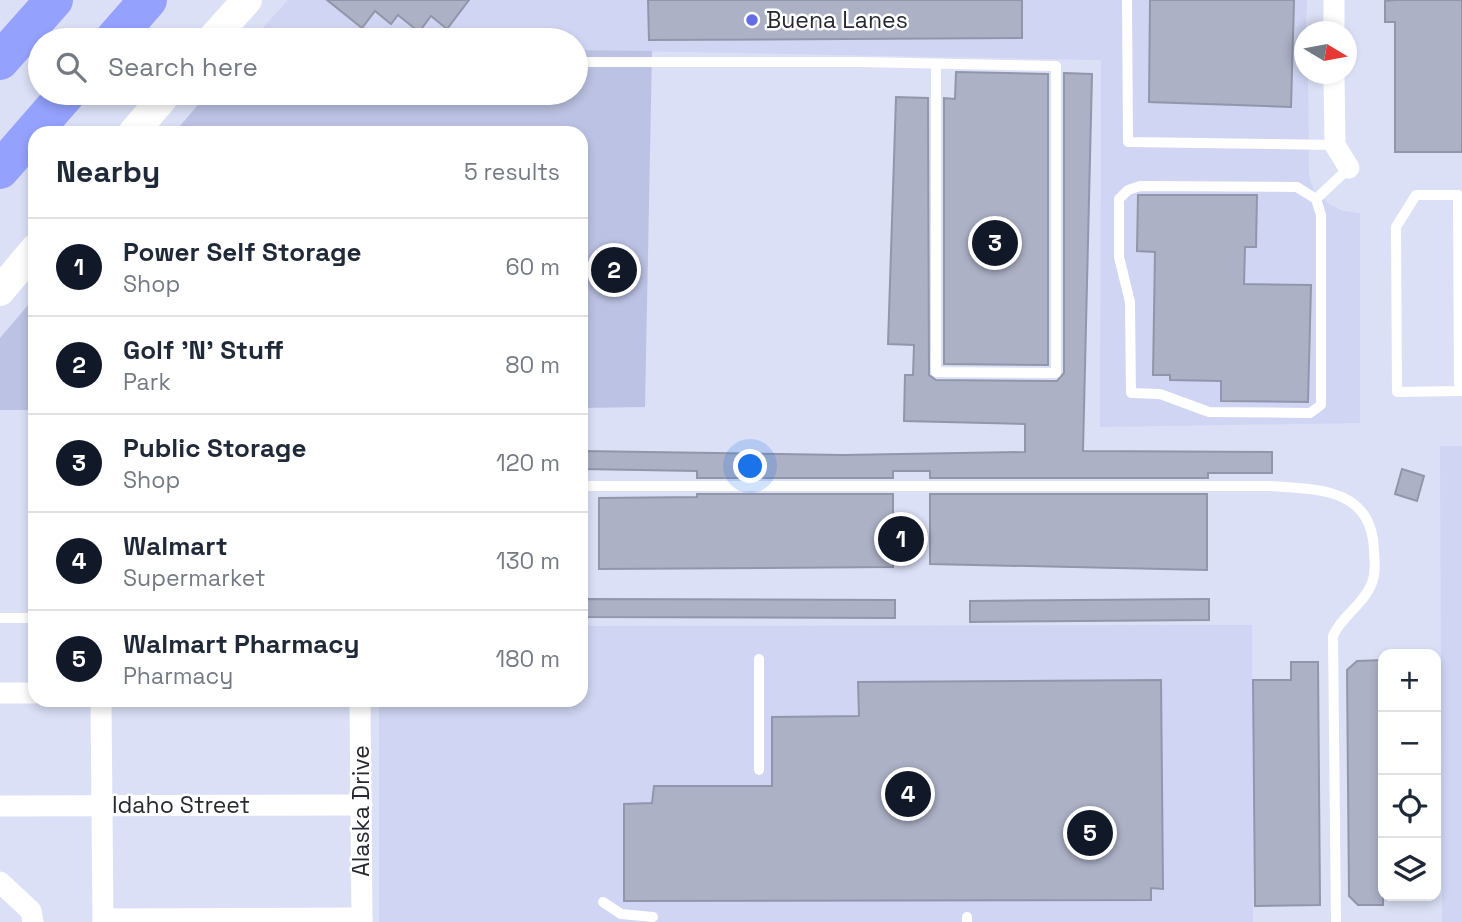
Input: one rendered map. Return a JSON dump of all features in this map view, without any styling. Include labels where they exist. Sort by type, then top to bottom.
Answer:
[{"type":"highway","points":[[29,28],[54,0]]},
{"type":"highway","points":[[124,28],[148,0]]},
{"type":"highway","points":[[0,61],[28,29]]},
{"type":"highway","points":[[38,126],[57,105]]},
{"type":"highway","points":[[0,170],[28,138]]},
{"type":"street","points":[[222,28],[247,0]]},
{"type":"street","points":[[1334,0],[1334,21]]},
{"type":"street","points":[[1334,84],[1335,145],[1349,168]]},
{"type":"street","points":[[139,126],[157,105]]},
{"type":"street","points":[[0,291],[28,257]]},
{"type":"street","points":[[0,693],[28,693]]},
{"type":"street","points":[[101,707],[103,921],[362,920]]},
{"type":"street","name":"Alaska Drive","points":[[360,707],[362,920]]},
{"type":"street","name":"Idaho Street","points":[[0,806],[362,805]]},
{"type":"street","points":[[0,882],[31,911],[33,922]]},
{"type":"lane","points":[[1127,0],[1128,142],[1335,145]]},
{"type":"lane","points":[[588,62],[936,65],[1056,66],[1056,373],[936,372],[936,65]]},
{"type":"lane","points":[[1316,199],[1349,168]]},
{"type":"lane","points":[[1140,186],[1297,187],[1316,199],[1321,215],[1321,405],[1310,413],[1209,412],[1160,394],[1131,393],[1130,302],[1119,257],[1119,199],[1128,190],[1140,186]]},
{"type":"lane","points":[[1416,195],[1458,195],[1460,391],[1398,392],[1396,227],[1416,195]]},
{"type":"lane","points":[[588,486],[1271,486],[1325,489],[1342,495],[1370,519],[1374,535],[1375,577],[1368,592],[1338,625],[1333,636],[1336,922]]},
{"type":"lane","points":[[0,618],[28,618]]},
{"type":"lane","points":[[759,659],[759,770]]},
{"type":"lane","points":[[603,902],[621,915],[653,918]]},
{"type":"shaded area","points":[[288,0],[1307,0],[1306,21],[1294,21],[1294,84],[1308,84],[1309,176],[1314,191],[1329,204],[1343,211],[1360,213],[1360,423],[1100,427],[1101,60],[588,50],[588,28],[263,28]]},
{"type":"shaded area","points":[[588,50],[652,51],[645,407],[588,408],[588,126],[180,126],[198,105],[588,105]]},
{"type":"shaded area","points":[[28,305],[28,410],[0,410],[0,338]]},
{"type":"shaded area","points":[[1440,446],[1462,446],[1462,922],[1442,922]]},
{"type":"shaded area","points":[[1252,625],[1253,922],[379,922],[379,707],[588,707],[588,626]]},
{"type":"building","points":[[327,0],[469,0],[448,28],[431,16],[422,28],[414,28],[398,15],[391,24],[375,11],[362,28]]},
{"type":"building","points":[[648,0],[1022,0],[1022,38],[649,40]]},
{"type":"building","points":[[1150,0],[1294,0],[1291,107],[1149,102]]},
{"type":"building","points":[[1462,0],[1462,152],[1395,152],[1395,22],[1385,22],[1385,1]]},
{"type":"building","points":[[956,72],[1048,74],[1048,365],[944,364],[944,98],[955,99]]},
{"type":"building","points":[[1064,73],[1092,74],[1083,451],[1272,452],[1272,473],[1208,473],[1208,478],[930,478],[930,471],[893,471],[893,478],[697,478],[697,471],[588,469],[588,451],[843,455],[1025,452],[1025,424],[904,421],[905,375],[913,375],[914,345],[888,344],[896,97],[928,98],[929,375],[936,380],[1057,381],[1064,373]]},
{"type":"building","points":[[1138,195],[1257,195],[1256,247],[1245,247],[1244,284],[1311,285],[1308,402],[1221,401],[1221,381],[1170,380],[1170,375],[1153,375],[1155,252],[1137,251]]},
{"type":"building","points":[[1402,469],[1424,476],[1417,501],[1395,494]]},
{"type":"building","points":[[697,494],[893,494],[893,567],[599,569],[599,498],[697,497]]},
{"type":"building","points":[[930,494],[1207,494],[1207,570],[930,564]]},
{"type":"building","points":[[588,599],[895,600],[895,618],[588,617]]},
{"type":"building","points":[[1209,599],[1209,620],[970,622],[970,601]]},
{"type":"building","points":[[1378,660],[1378,901],[1383,901],[1383,905],[1358,905],[1349,896],[1347,670],[1357,661]]},
{"type":"building","points":[[1291,662],[1318,662],[1320,905],[1255,906],[1253,680],[1291,680]]},
{"type":"building","points":[[1161,680],[1163,889],[1151,888],[1151,900],[624,901],[624,804],[652,803],[654,786],[772,786],[772,717],[859,716],[858,682]]},
{"type":"place","name":"Buena Lanes","points":[[752,20]]},
{"type":"place","name":"Public Storage","points":[[995,243]]},
{"type":"place","name":"Golf 'N' Stuff","points":[[614,270]]},
{"type":"place","name":"Power Self Storage","points":[[901,539]]},
{"type":"place","name":"Walmart","points":[[908,794]]},
{"type":"place","name":"Walmart Pharmacy","points":[[1090,833]]}]
